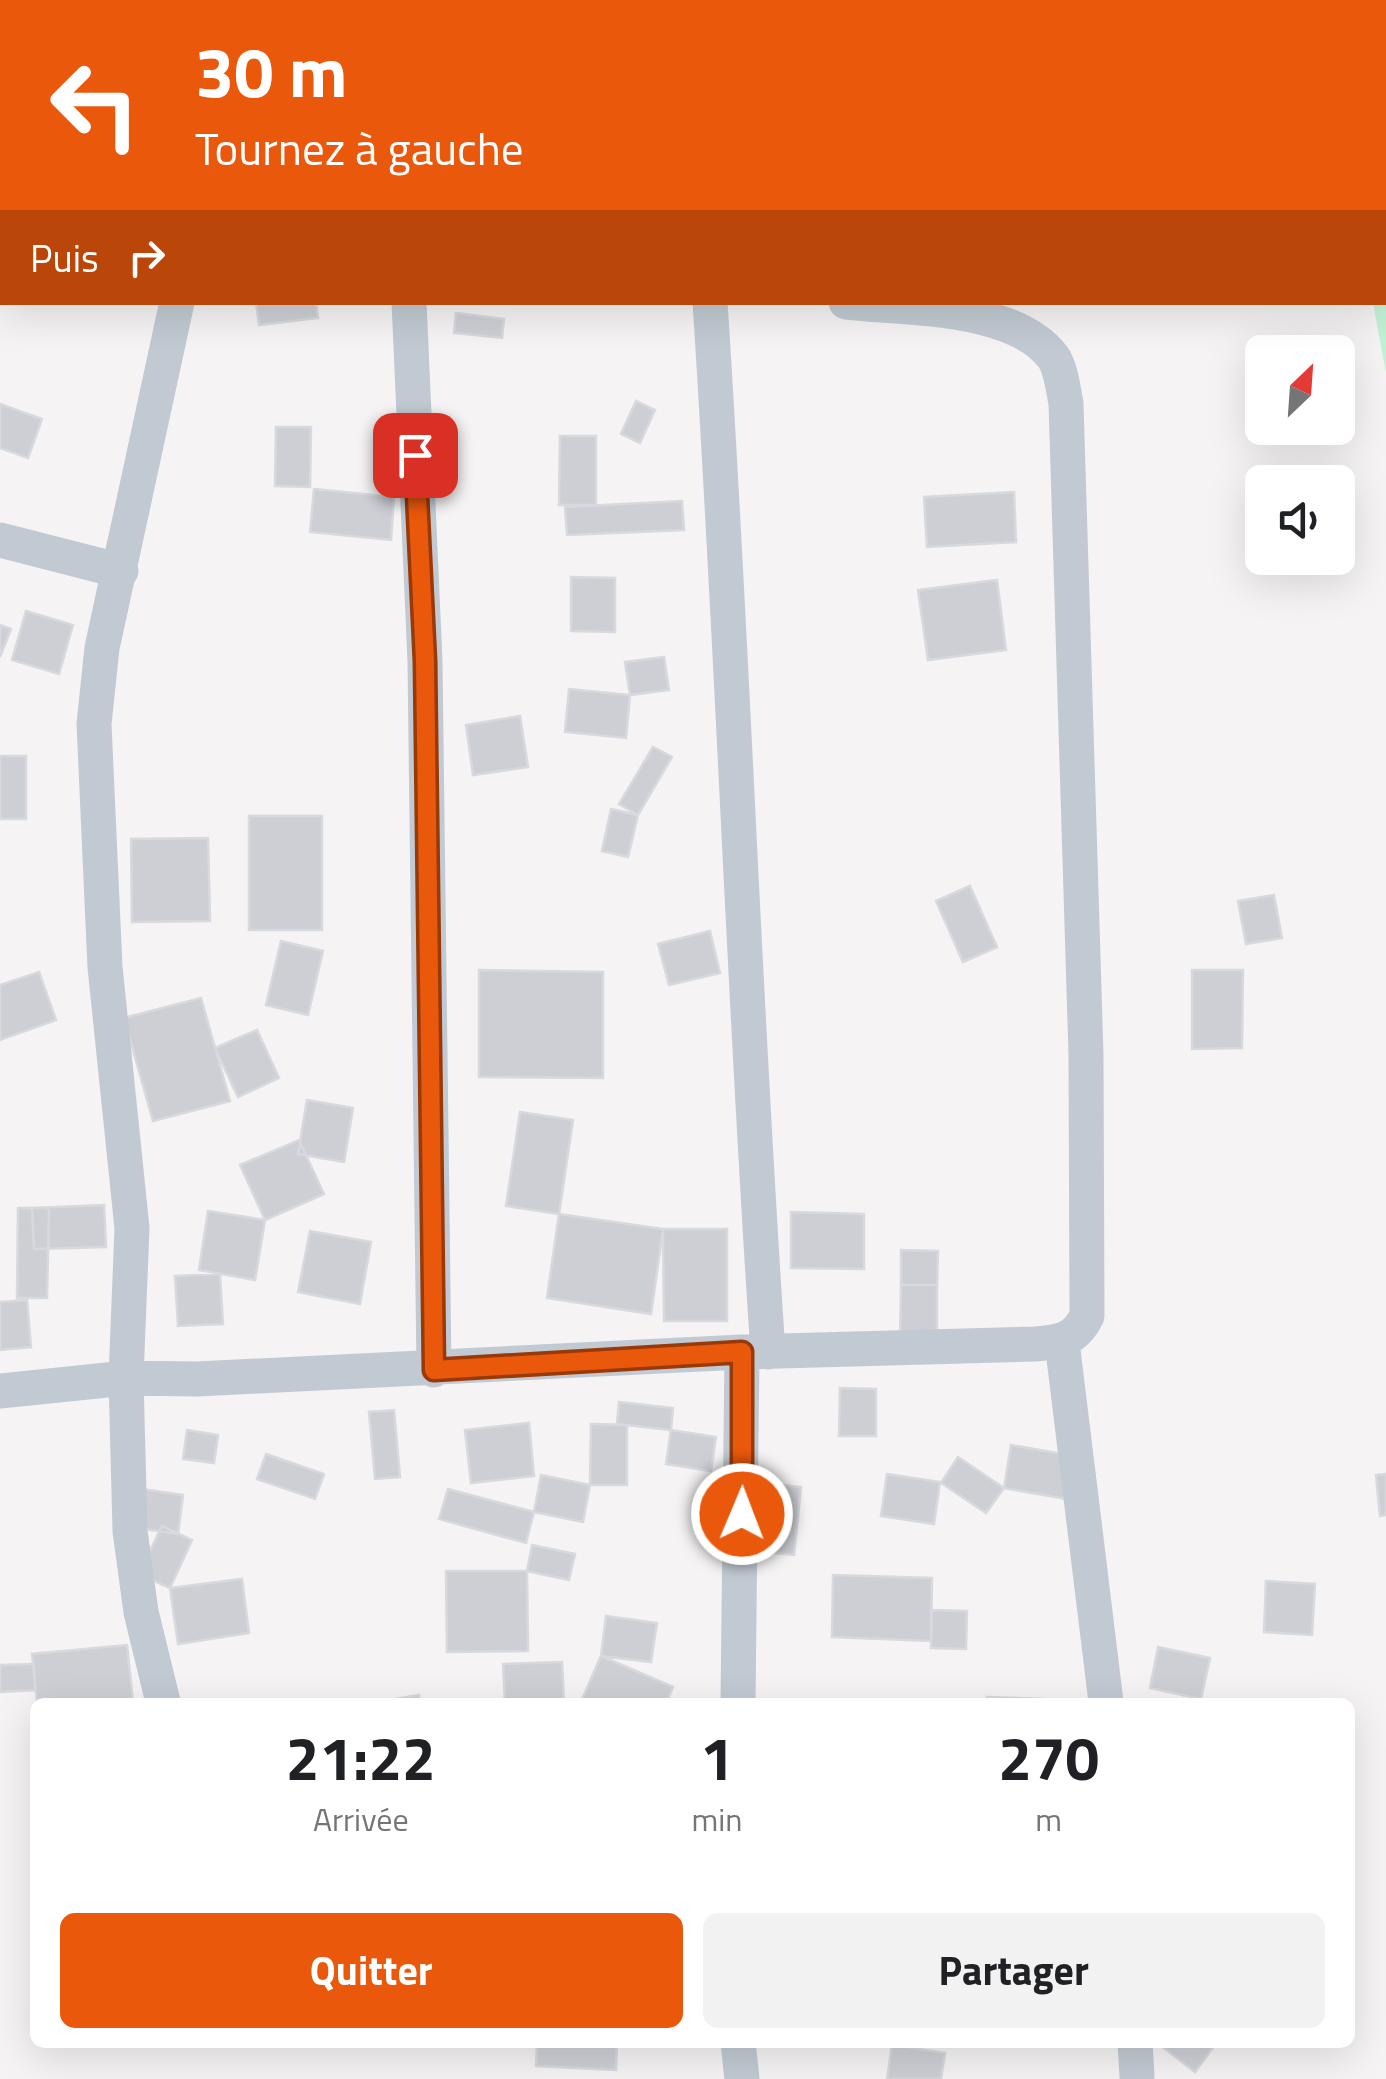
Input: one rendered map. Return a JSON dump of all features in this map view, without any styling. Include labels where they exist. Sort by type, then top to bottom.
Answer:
[{"type":"street","points":[[162,1698],[141,1612],[130,1531],[126,1378],[132,1228],[105,966],[94,724],[102,648],[176,305]]},
{"type":"street","points":[[409,305],[425,680],[434,1370]]},
{"type":"street","points":[[710,305],[732,637],[750,1082],[755,1352],[738,1698]]},
{"type":"street","points":[[0,1391],[126,1378],[434,1370],[755,1352],[1062,1342],[1078,1333],[1088,1316],[1086,1054],[1066,403],[1056,360],[1024,330],[966,315],[874,305]]},
{"type":"street","points":[[0,540],[121,571]]},
{"type":"street","points":[[1062,1342],[1106,1698]]},
{"type":"street","points":[[739,2048],[742,2079]]},
{"type":"green space","points":[[1373,305],[1386,305],[1386,373]]},
{"type":"building","points":[[256,305],[316,305],[318,318],[259,325]]},
{"type":"building","points":[[456,313],[504,319],[502,338],[454,333]]},
{"type":"building","points":[[636,401],[655,410],[640,443],[621,434]]},
{"type":"building","points":[[0,404],[42,419],[28,458],[0,448]]},
{"type":"building","points":[[276,427],[311,427],[310,487],[275,486]]},
{"type":"building","points":[[560,436],[596,436],[596,505],[559,505]]},
{"type":"building","points":[[314,489],[394,497],[391,540],[310,532]]},
{"type":"building","points":[[1014,492],[1016,542],[927,547],[924,497]]},
{"type":"building","points":[[682,501],[684,530],[567,535],[565,507]]},
{"type":"building","points":[[571,577],[615,578],[615,632],[571,631]]},
{"type":"building","points":[[997,580],[1006,650],[928,660],[918,590]]},
{"type":"building","points":[[26,611],[73,625],[59,674],[12,660]]},
{"type":"building","points":[[0,625],[11,629],[0,657]]},
{"type":"building","points":[[664,657],[669,690],[630,695],[625,662]]},
{"type":"building","points":[[569,689],[630,695],[626,738],[565,732]]},
{"type":"building","points":[[520,716],[528,767],[473,775],[466,725]]},
{"type":"building","points":[[653,747],[672,757],[638,815],[619,804]]},
{"type":"building","points":[[0,756],[26,756],[26,819],[0,819]]},
{"type":"building","points":[[611,809],[638,815],[628,857],[602,851]]},
{"type":"building","points":[[249,816],[322,816],[322,930],[249,930]]},
{"type":"building","points":[[208,838],[210,921],[132,922],[131,839]]},
{"type":"building","points":[[970,886],[997,947],[963,962],[936,901]]},
{"type":"building","points":[[1274,895],[1282,938],[1246,944],[1238,901]]},
{"type":"building","points":[[710,931],[720,973],[669,985],[658,944]]},
{"type":"building","points":[[281,941],[323,951],[308,1015],[266,1005]]},
{"type":"building","points":[[479,970],[603,972],[603,1078],[479,1077]]},
{"type":"building","points":[[1192,970],[1243,970],[1242,1048],[1192,1049]]},
{"type":"building","points":[[39,972],[56,1020],[0,1040],[0,985]]},
{"type":"building","points":[[201,998],[230,1101],[153,1121],[124,1018]]},
{"type":"building","points":[[257,1030],[279,1078],[238,1097],[215,1048]]},
{"type":"building","points":[[307,1100],[353,1108],[344,1162],[298,1154]]},
{"type":"building","points":[[520,1112],[573,1120],[559,1214],[506,1206]]},
{"type":"building","points":[[299,1140],[324,1194],[265,1220],[240,1165]]},
{"type":"building","points":[[104,1205],[106,1247],[34,1249],[32,1208]]},
{"type":"building","points":[[18,1208],[49,1208],[47,1298],[17,1298]]},
{"type":"building","points":[[208,1211],[265,1220],[255,1280],[199,1270]]},
{"type":"building","points":[[791,1212],[864,1214],[864,1269],[791,1268]]},
{"type":"building","points":[[559,1214],[663,1229],[651,1314],[547,1298]]},
{"type":"building","points":[[663,1229],[727,1229],[727,1321],[664,1321]]},
{"type":"building","points":[[310,1231],[371,1242],[360,1304],[298,1292]]},
{"type":"building","points":[[901,1250],[938,1251],[937,1285],[901,1285]]},
{"type":"building","points":[[220,1274],[223,1324],[178,1326],[175,1276]]},
{"type":"building","points":[[901,1285],[937,1285],[937,1338],[900,1338]]},
{"type":"building","points":[[27,1300],[31,1347],[0,1350],[0,1302]]},
{"type":"building","points":[[840,1388],[876,1389],[876,1436],[839,1436]]},
{"type":"building","points":[[619,1402],[673,1408],[671,1430],[617,1424]]},
{"type":"building","points":[[394,1410],[400,1477],[375,1479],[369,1412]]},
{"type":"building","points":[[529,1423],[534,1476],[471,1483],[465,1430]]},
{"type":"building","points":[[591,1424],[627,1425],[627,1485],[590,1485]]},
{"type":"building","points":[[187,1430],[218,1435],[214,1463],[183,1459]]},
{"type":"building","points":[[671,1430],[716,1437],[711,1471],[666,1464]]},
{"type":"building","points":[[1011,1445],[1079,1457],[1072,1500],[1004,1488]]},
{"type":"building","points":[[266,1454],[324,1474],[315,1499],[257,1479]]},
{"type":"building","points":[[958,1457],[1004,1488],[986,1513],[941,1483]]},
{"type":"building","points":[[887,1474],[940,1482],[934,1524],[881,1516]]},
{"type":"building","points":[[1386,1474],[1386,1515],[1380,1516],[1376,1475]]},
{"type":"building","points":[[541,1475],[590,1485],[583,1522],[534,1512]]},
{"type":"building","points":[[743,1481],[801,1487],[794,1555],[736,1549]]},
{"type":"building","points":[[142,1489],[183,1495],[178,1534],[137,1528]]},
{"type":"building","points":[[448,1489],[534,1512],[526,1543],[439,1519]]},
{"type":"building","points":[[162,1526],[192,1540],[170,1588],[139,1574]]},
{"type":"building","points":[[532,1545],[575,1554],[569,1580],[527,1571]]},
{"type":"building","points":[[446,1571],[527,1571],[528,1651],[447,1652]]},
{"type":"building","points":[[833,1575],[932,1578],[931,1641],[832,1637]]},
{"type":"building","points":[[242,1579],[249,1633],[178,1644],[170,1588]]},
{"type":"building","points":[[1266,1581],[1315,1584],[1312,1635],[1264,1632]]},
{"type":"building","points":[[932,1610],[967,1611],[966,1649],[931,1648]]},
{"type":"building","points":[[606,1616],[657,1623],[651,1662],[601,1656]]},
{"type":"building","points":[[127,1645],[133,1698],[37,1698],[32,1654]]},
{"type":"building","points":[[1158,1647],[1210,1658],[1201,1698],[1150,1688]]},
{"type":"building","points":[[601,1656],[673,1687],[669,1698],[583,1698]]},
{"type":"building","points":[[562,1662],[564,1698],[505,1698],[503,1664]]},
{"type":"building","points":[[34,1664],[35,1690],[0,1692],[0,1665]]},
{"type":"building","points":[[537,2048],[617,2048],[616,2070],[536,2066]]},
{"type":"building","points":[[892,2048],[945,2053],[941,2079],[887,2079]]},
{"type":"building","points":[[1164,2048],[1213,2048],[1195,2072]]},
{"type":"route","points":[[415,455],[425,661],[434,1370],[742,1352],[742,1514]]}]
